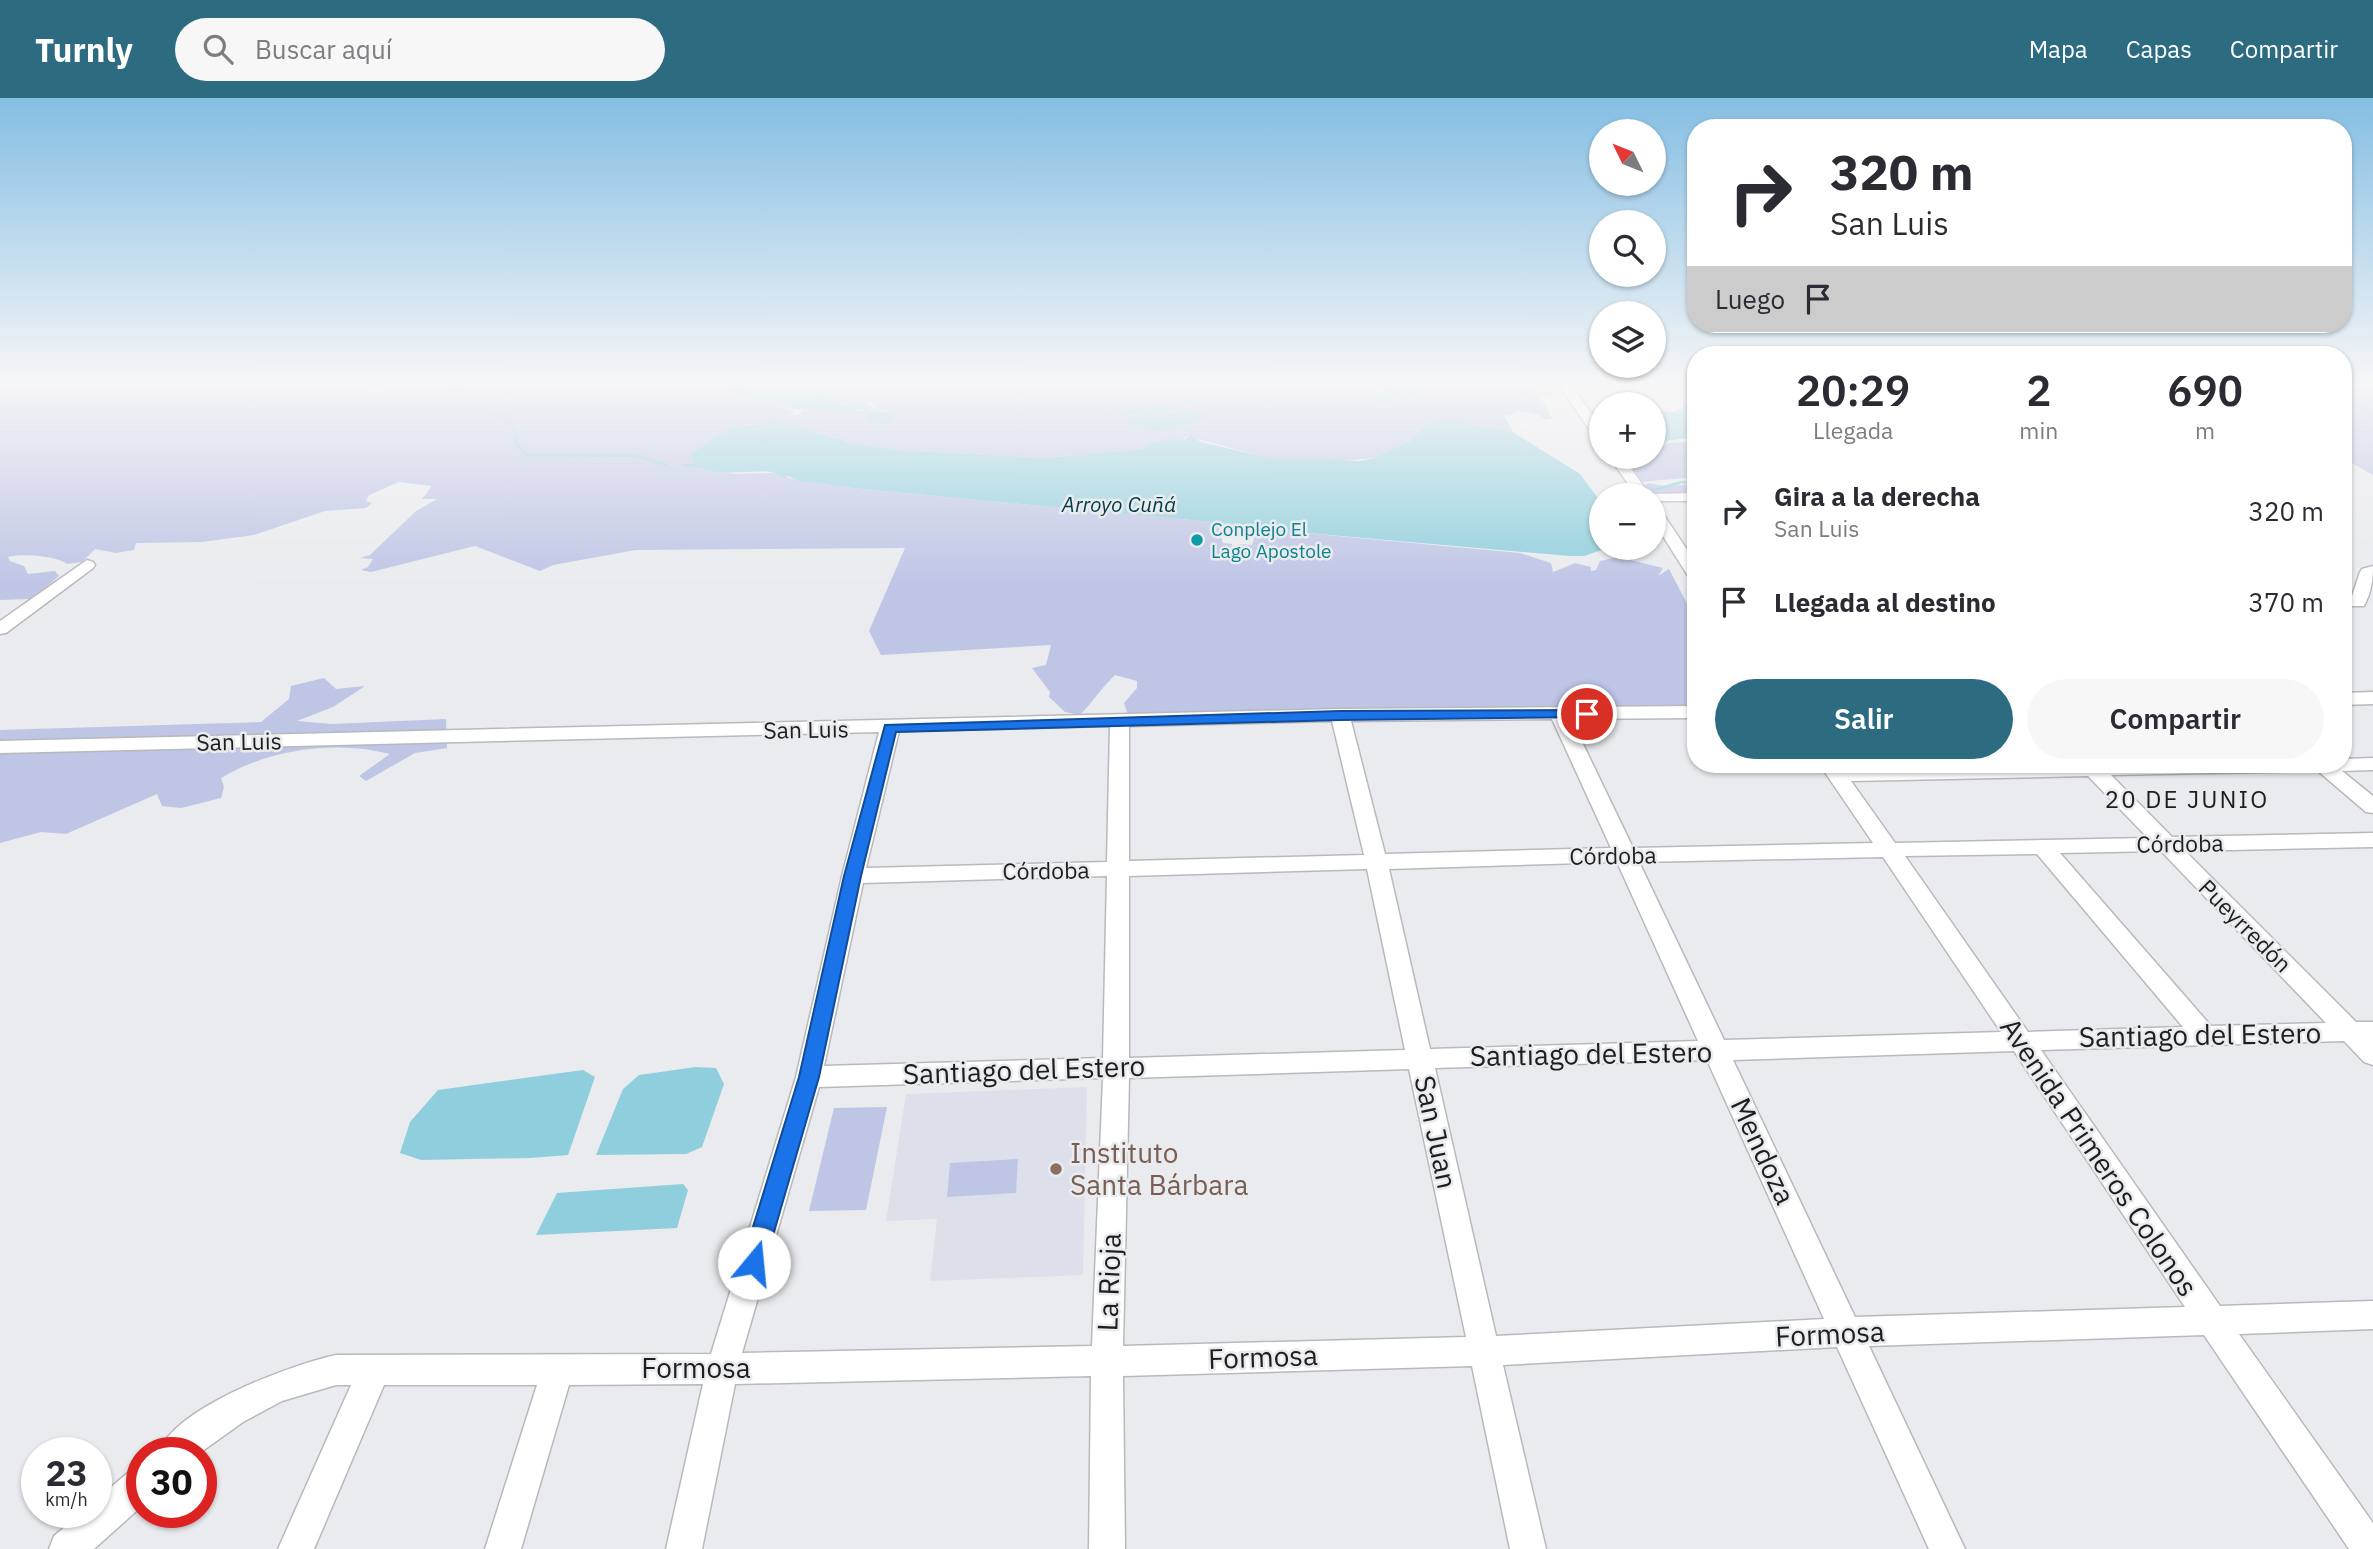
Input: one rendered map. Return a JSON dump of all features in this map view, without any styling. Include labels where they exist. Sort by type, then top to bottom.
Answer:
[{"type":"street","points":[[1666,497],[1687,497]]},
{"type":"street","points":[[1666,530],[1687,562]]},
{"type":"street","points":[[0,629],[87,565]]},
{"type":"street","points":[[2354,602],[2368,572],[2373,571]]},
{"type":"street","points":[[2352,699],[2373,698]]},
{"type":"street","name":"San Luis","points":[[0,747],[890,728],[1340,715],[1687,712]]},
{"type":"street","name":"San Juan","points":[[1340,715],[1377,862],[1528,1549]]},
{"type":"street","name":"Mendoza","points":[[1560,715],[1947,1549]]},
{"type":"street","name":"La Rioja","points":[[1107,1549],[1107,1361],[1116,1067],[1120,720]]},
{"type":"street","points":[[684,1549],[722,1369],[809,1077],[853,876],[890,728]]},
{"type":"street","points":[[2352,764],[2373,764]]},
{"type":"street","name":"Avenida Primeros Colonos","points":[[1835,773],[2370,1549]]},
{"type":"street","name":"Pueyrredón","points":[[2098,773],[2165,845],[2362,1031],[2373,1055]]},
{"type":"street","points":[[2333,773],[2373,807]]},
{"type":"street","name":"Córdoba","points":[[853,876],[1626,855],[2373,840]]},
{"type":"street","points":[[2043,847],[2204,1035]]},
{"type":"street","name":"Santiago del Estero","points":[[809,1077],[2362,1031]]},
{"type":"street","name":"Formosa","points":[[193,1437],[257,1394],[309,1375],[336,1370],[722,1369],[1484,1351],[1846,1332],[2373,1315]]},
{"type":"street","points":[[503,1549],[558,1369]]},
{"type":"street","points":[[296,1549],[374,1370]]},
{"type":"street","points":[[67,1549],[126,1497]]},
{"type":"shaded area","points":[[0,452],[695,452],[704,469],[735,474],[774,473],[800,481],[862,489],[1520,553],[1551,563],[1553,572],[1575,563],[1591,567],[1591,571],[1596,570],[1600,561],[1604,560],[1630,560],[1663,568],[1658,576],[1669,569],[1687,604],[1687,708],[1128,715],[1124,703],[1137,688],[1137,681],[1115,675],[1080,715],[1065,712],[1049,697],[1050,692],[1032,668],[1046,665],[1051,645],[881,655],[869,631],[905,548],[636,550],[553,565],[540,571],[475,546],[371,572],[361,570],[368,567],[373,559],[360,558],[370,555],[416,511],[437,499],[422,499],[432,486],[399,482],[369,495],[366,501],[372,503],[366,508],[325,511],[254,535],[202,542],[136,543],[134,550],[116,553],[95,549],[82,562],[67,564],[39,556],[8,557],[10,561],[24,566],[28,574],[55,571],[59,576],[32,599],[0,600]],"holes":[[[1220,528],[1255,531],[1252,545],[1239,544],[1236,550],[1231,549],[1232,544],[1223,543],[1221,537],[1216,536]]]},
{"type":"shaded area","points":[[927,452],[1112,452],[1046,458]]},
{"type":"shaded area","points":[[1245,452],[1388,452],[1375,458],[1342,461],[1269,458]]},
{"type":"shaded area","points":[[1666,452],[1687,452],[1687,478],[1639,482],[1633,469],[1666,469]]},
{"type":"shaded area","points":[[2352,452],[2373,452],[2373,475],[2352,463]]},
{"type":"shaded area","points":[[1687,485],[1687,494],[1666,494],[1666,486]]},
{"type":"shaded area","points":[[324,678],[336,689],[365,686],[333,707],[297,721],[332,724],[446,719],[447,748],[415,753],[366,781],[359,776],[390,754],[348,748],[325,748],[281,754],[240,768],[221,778],[224,787],[221,798],[181,808],[162,806],[157,794],[66,834],[41,832],[0,843],[0,730],[261,722],[289,699],[291,686]]},
{"type":"shaded area","points":[[1087,1087],[1083,1275],[930,1281],[937,1219],[886,1221],[906,1094]]},
{"type":"shaded area","points":[[887,1107],[866,1210],[809,1211],[834,1108]]},
{"type":"shaded area","points":[[1018,1159],[1016,1193],[947,1197],[950,1163]]},
{"type":"water","points":[[694,452],[927,452],[1046,458],[1112,452],[1243,452],[1270,458],[1360,461],[1388,452],[1544,452],[1580,474],[1589,486],[1589,554],[1570,556],[1249,528],[1234,524],[862,489],[799,481],[775,473],[715,472],[696,463],[691,454]]},
{"type":"water","points":[[696,1067],[716,1068],[724,1084],[702,1147],[686,1154],[596,1155],[623,1089],[639,1075]]},
{"type":"water","points":[[583,1070],[595,1077],[568,1155],[421,1160],[400,1153],[410,1122],[438,1090]]},
{"type":"water","points":[[683,1184],[688,1190],[677,1228],[536,1235],[557,1193]]},
{"type":"waterway","name":"Arroyo Cuñá","points":[[523,452],[526,455],[638,456],[667,465]]},
{"type":"waterway","name":"Arroyo Cuñá","points":[[684,465],[704,466]]},
{"type":"waterway","name":"Arroyo Cuñá","points":[[1666,486],[1687,482]]},
{"type":"place","name":"Conplejo El Lago Apostole","points":[[1197,540]]},
{"type":"place","name":"Instituto Santa Bárbara","points":[[1056,1169]]},
{"type":"district","name":"20 DE JUNIO","points":[[2187,800]]},
{"type":"route","points":[[754,1263],[809,1077],[853,876],[890,728],[1340,715],[1587,714]]}]
